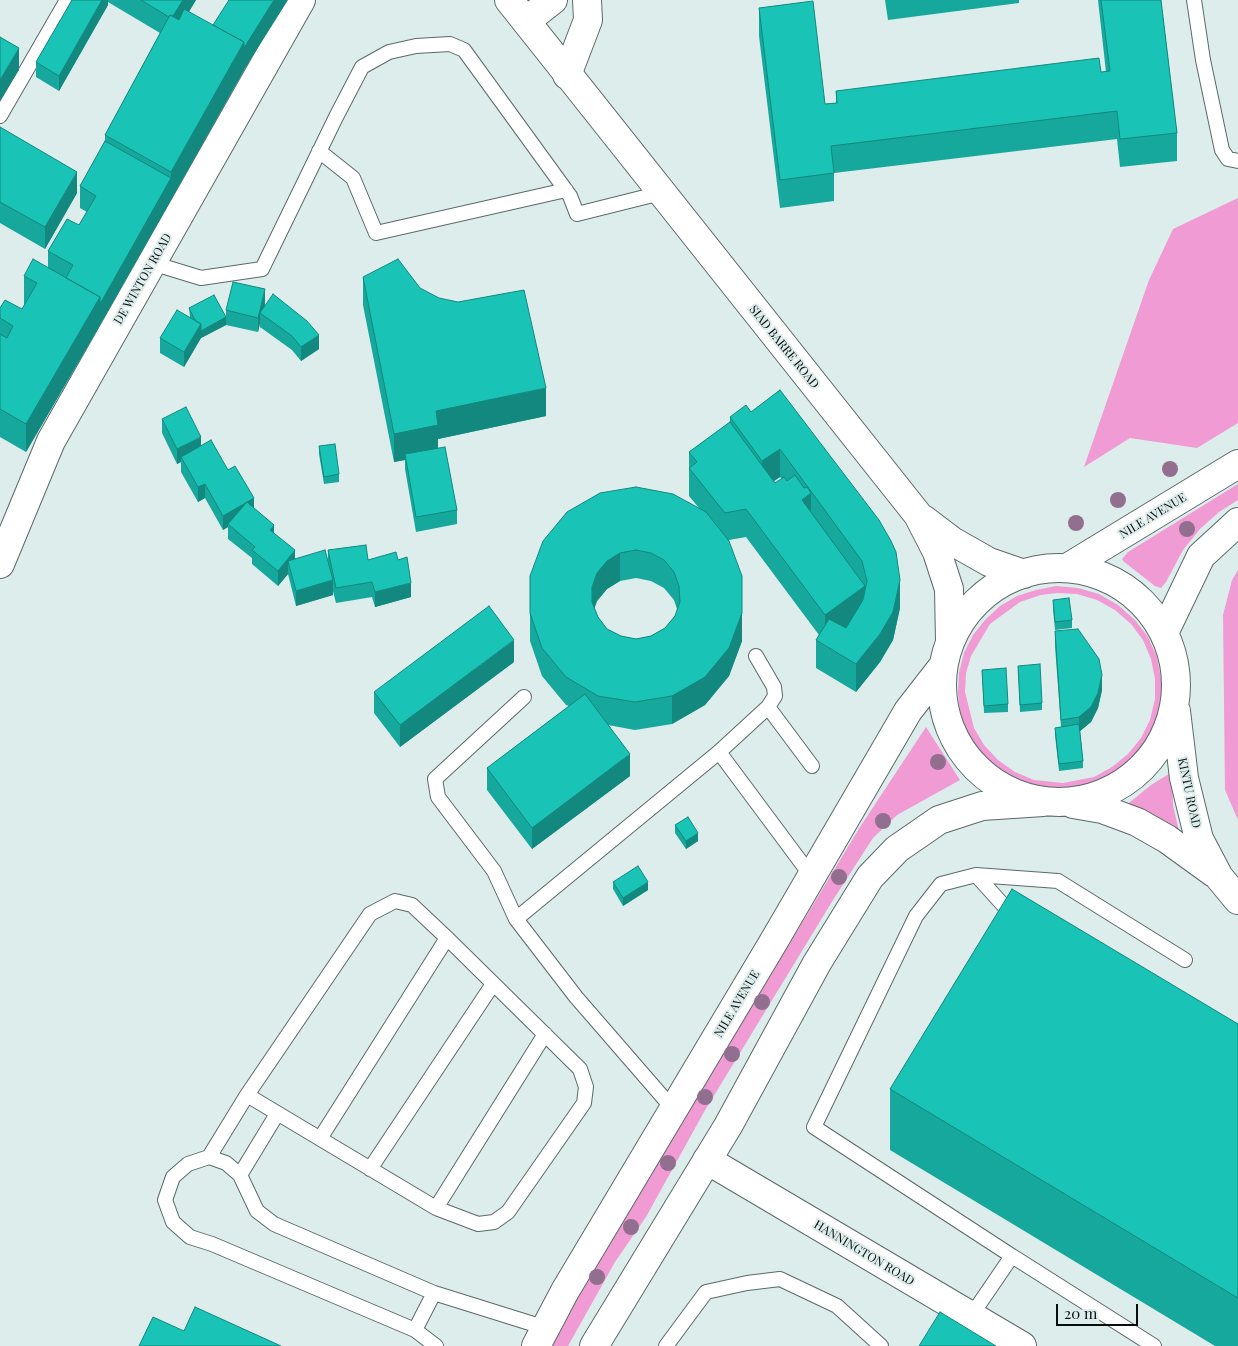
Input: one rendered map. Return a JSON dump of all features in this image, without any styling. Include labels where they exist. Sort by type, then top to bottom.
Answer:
[{"type":"main road","name":"DE WINTON ROAD","points":[[0,564],[51,441],[301,0]]},
{"type":"main road","name":"SIAD BARRE ROAD","points":[[508,0],[918,515],[937,552],[949,589],[946,654],[941,690],[944,713],[952,735],[964,755],[980,773],[999,786],[1020,796],[1053,802]]},
{"type":"main road","points":[[526,21],[553,0]]},
{"type":"main road","points":[[567,75],[588,20],[587,0]]},
{"type":"main road","name":"NILE AVENUE","points":[[1067,568],[1238,464]]},
{"type":"main road","points":[[918,515],[952,541],[975,555],[1024,574]]},
{"type":"main road","points":[[1164,633],[1201,556],[1238,522]]},
{"type":"main road","points":[[594,1346],[707,1160],[817,963],[870,877],[913,836],[939,820],[957,813],[982,806],[1086,799],[1108,792],[1133,775],[1159,747],[1169,726],[1175,705],[1177,680],[1173,656],[1164,633],[1150,611],[1132,592],[1110,579],[1084,570],[1067,568],[1024,574],[996,586],[977,601],[961,620],[946,654]]},
{"type":"main road","name":"NILE AVENUE","points":[[541,1337],[565,1291],[812,877],[908,711],[946,654]]},
{"type":"main road","name":"KINTU ROAD","points":[[1175,705],[1184,778],[1190,811],[1199,839],[1220,877],[1238,900]]},
{"type":"main road","points":[[1053,802],[1102,809],[1137,822],[1167,840],[1220,877]]},
{"type":"main road","name":"HANNINGTON ROAD","points":[[707,1160],[1022,1346]]},
{"type":"lane","points":[[0,116],[67,0]]},
{"type":"lane","points":[[1194,0],[1217,132],[1222,150],[1233,160]]},
{"type":"lane","points":[[152,263],[201,278],[262,269],[362,67],[389,52],[416,46],[450,44],[464,50],[566,190],[577,214],[661,193]]},
{"type":"lane","points":[[319,151],[353,178],[376,233],[566,190]]},
{"type":"lane","points":[[516,919],[719,752],[768,707],[774,696],[774,687],[756,656]]},
{"type":"lane","points":[[524,697],[435,779],[438,798],[494,871],[516,919],[576,997],[674,1110]]},
{"type":"lane","points":[[768,707],[812,766]]},
{"type":"lane","points":[[719,752],[812,877]]},
{"type":"lane","points":[[976,875],[1017,921],[1025,926]]},
{"type":"lane","points":[[1154,1346],[814,1127],[916,916],[941,884],[976,875],[1058,881],[1184,960]]},
{"type":"lane","points":[[208,1157],[247,1095],[370,914],[395,901],[412,905],[447,938],[580,1069],[586,1088],[584,1103],[508,1212],[494,1222],[478,1224],[436,1208],[321,1137],[247,1095]]},
{"type":"lane","points":[[321,1137],[447,938]]},
{"type":"lane","points":[[370,1168],[493,984]]},
{"type":"lane","points":[[436,1208],[545,1034]]},
{"type":"lane","points":[[240,1175],[278,1114]]},
{"type":"lane","points":[[436,1346],[415,1330],[212,1244],[190,1237],[174,1222],[165,1200],[173,1177],[188,1164],[208,1157],[226,1163],[240,1175],[257,1211],[274,1224],[541,1337]]},
{"type":"lane","points":[[971,1316],[1012,1256]]},
{"type":"lane","points":[[666,1346],[706,1292],[747,1283],[780,1279],[837,1306],[882,1346]]},
{"type":"lane","points":[[415,1330],[434,1293]]},
{"type":"shaded area","points":[[1238,198],[1238,423],[1197,448],[1130,438],[1084,467],[1149,280],[1173,229]]},
{"type":"shaded area","points":[[1238,484],[1238,500],[1219,512],[1200,529],[1183,550],[1161,588],[1155,586],[1123,561],[1122,559],[1128,552]]},
{"type":"shaded area","points":[[1238,570],[1238,820],[1225,790],[1223,615],[1232,580]]},
{"type":"shaded area","points":[[1056,586],[1078,588],[1099,594],[1118,605],[1135,620],[1148,637],[1157,657],[1161,679],[1161,701],[1156,722],[1146,742],[1132,759],[1115,773],[1096,783],[1063,790],[1031,786],[1011,778],[993,765],[978,750],[967,731],[960,712],[958,693],[959,673],[964,653],[973,635],[1000,606],[1017,596]],"holes":[[[1057,593],[1077,594],[1097,600],[1115,610],[1131,624],[1143,640],[1151,659],[1155,679],[1155,699],[1150,720],[1141,738],[1128,754],[1112,767],[1094,777],[1063,783],[1034,780],[1015,772],[998,760],[984,745],[974,728],[965,692],[966,673],[971,656],[990,624],[1020,602],[1041,595]]]},
{"type":"shaded area","points":[[926,727],[960,780],[897,815],[873,838],[704,1112],[646,1217],[615,1262],[568,1346],[552,1346],[601,1255],[860,827]]},
{"type":"shaded area","points":[[1172,772],[1173,805],[1180,836],[1124,807],[1151,785]]},
{"type":"building","points":[[72,0],[102,0],[59,76],[36,62]]},
{"type":"building","points":[[141,0],[183,0],[173,16],[170,15],[169,17]]},
{"type":"building","points":[[229,0],[274,0],[244,48],[244,42],[213,25]]},
{"type":"building","points":[[1101,0],[1161,0],[1177,133],[1120,139],[1117,111],[831,146],[834,173],[780,180],[759,8],[813,1],[825,104],[837,103],[836,91],[1099,58],[1101,72],[1110,71]]},
{"type":"building","points":[[184,9],[244,42],[171,172],[105,135],[170,15],[179,20]]},
{"type":"building","points":[[0,37],[19,48],[0,80]]},
{"type":"building","points":[[0,127],[77,172],[45,227],[0,202]]},
{"type":"building","points":[[105,141],[171,178],[100,304],[100,297],[66,278],[73,265],[48,251],[67,219],[79,225],[96,196],[80,186]]},
{"type":"building","points":[[33,259],[100,297],[26,424],[0,409],[0,334],[7,338],[13,326],[0,318],[0,308],[5,300],[22,309],[37,283],[24,276]]},
{"type":"building","points":[[398,259],[420,288],[439,298],[458,302],[524,290],[546,388],[436,411],[438,425],[394,434],[363,277]]},
{"type":"building","points":[[233,282],[265,289],[258,318],[226,310]]},
{"type":"building","points":[[273,294],[307,321],[319,335],[301,347],[292,336],[260,313]]},
{"type":"building","points":[[214,295],[226,317],[201,331],[201,324],[195,320],[189,308]]},
{"type":"building","points":[[177,310],[201,324],[184,352],[160,338]]},
{"type":"building","points":[[780,390],[879,520],[896,552],[900,580],[893,612],[880,634],[856,664],[816,640],[829,619],[846,628],[863,600],[867,581],[862,561],[780,449],[762,461],[730,417],[746,405],[751,412]]},
{"type":"building","points":[[186,407],[201,437],[177,449],[162,419]]},
{"type":"building","points":[[730,422],[775,483],[784,477],[787,481],[795,475],[804,488],[807,487],[811,493],[802,500],[865,586],[825,615],[746,509],[725,513],[689,468],[697,462],[689,452]]},
{"type":"building","points":[[211,440],[228,470],[235,466],[254,498],[223,516],[205,484],[198,487],[181,457]]},
{"type":"building","points":[[335,444],[339,474],[324,477],[319,446]]},
{"type":"building","points":[[445,447],[457,510],[416,517],[405,454]]},
{"type":"building","points":[[636,487],[673,494],[706,512],[729,541],[742,576],[742,613],[729,648],[705,677],[672,696],[635,702],[598,696],[566,677],[542,648],[530,613],[530,576],[543,541],[567,512],[600,493]],"holes":[[[636,550],[651,553],[664,560],[674,572],[679,586],[680,602],[675,616],[665,628],[651,636],[636,639],[621,636],[607,629],[598,617],[592,602],[592,587],[597,573],[607,561],[620,553]]]},
{"type":"building","points":[[247,502],[274,525],[270,530],[295,550],[278,571],[252,550],[255,547],[228,524]]},
{"type":"building","points":[[366,545],[368,560],[396,552],[398,560],[407,557],[411,583],[375,592],[372,582],[336,588],[328,550]]},
{"type":"building","points":[[325,550],[333,580],[296,591],[288,561]]},
{"type":"building","points":[[1069,598],[1072,620],[1055,622],[1053,600]]},
{"type":"building","points":[[489,606],[514,640],[400,725],[374,692]]},
{"type":"building","points":[[1078,629],[1099,659],[1102,675],[1098,693],[1091,707],[1079,717],[1061,720],[1055,631]]},
{"type":"building","points":[[1040,664],[1042,703],[1020,705],[1018,666]]},
{"type":"building","points":[[1006,668],[1008,704],[984,706],[982,670]]},
{"type":"building","points":[[585,694],[630,754],[532,828],[487,768]]},
{"type":"building","points":[[1079,724],[1083,761],[1059,764],[1055,728]]},
{"type":"building","points":[[688,817],[698,833],[686,841],[675,825]]},
{"type":"building","points":[[638,866],[648,882],[623,898],[613,882]]},
{"type":"building","points":[[1012,889],[1238,1024],[1238,1298],[890,1089]]},
{"type":"building","points":[[195,1307],[281,1346],[139,1346],[153,1317],[184,1331]]},
{"type":"building","points":[[940,1312],[996,1346],[919,1346]]}]
